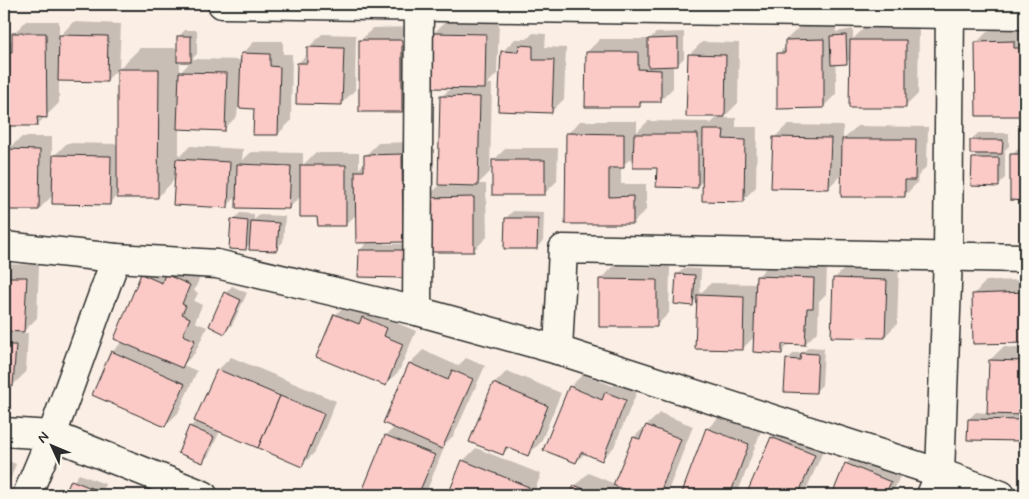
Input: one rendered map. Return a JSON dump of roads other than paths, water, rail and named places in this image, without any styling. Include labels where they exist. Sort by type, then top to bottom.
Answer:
[{"type":"street","points":[[222,4],[950,10],[1025,15]]},
{"type":"street","points":[[417,311],[419,5]]},
{"type":"street","points":[[935,484],[948,257],[950,10]]},
{"type":"street","points":[[4,246],[116,258],[217,264],[417,311],[558,350],[935,484],[1001,495]]},
{"type":"street","points":[[558,350],[563,249],[1025,258]]},
{"type":"street","points":[[27,495],[52,435],[116,258]]},
{"type":"street","points":[[4,432],[52,435],[203,495]]}]
